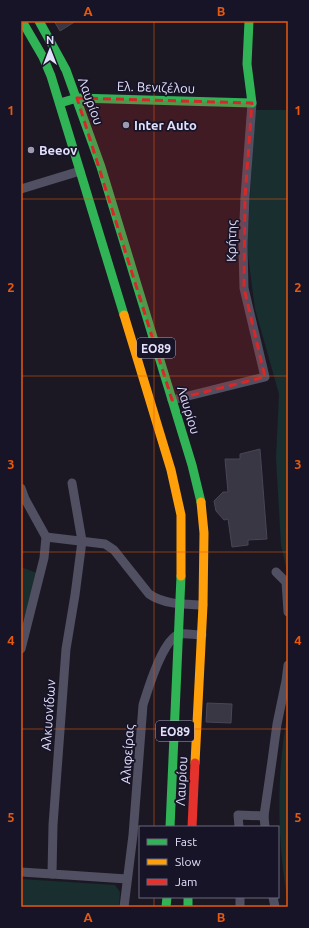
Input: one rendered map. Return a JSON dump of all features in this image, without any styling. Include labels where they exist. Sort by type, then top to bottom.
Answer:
[{"type":"main road","name":"Λαυρίου","points":[[22,21],[43,57],[60,103],[171,470],[178,500],[182,532],[181,603],[170,826]]},
{"type":"main road","name":"Λαυρίου","points":[[39,21],[66,70],[101,167],[196,479],[202,510],[204,533],[203,605],[192,826]]},
{"type":"main road","points":[[247,21],[247,64],[252,103]]},
{"type":"main road","name":"Ελ. Βενιζέλου","points":[[60,103],[76,98],[252,103]]},
{"type":"street","name":"Κρήτης","points":[[172,400],[265,377],[244,288],[243,246],[245,197],[252,103]]},
{"type":"street","points":[[21,189],[80,172]]},
{"type":"street","name":"Αλκυονίδων","points":[[52,874],[53,825],[66,649],[82,541],[72,483]]},
{"type":"street","points":[[21,488],[25,499],[46,537],[44,558],[21,649]]},
{"type":"street","points":[[46,537],[105,544],[114,550],[149,594],[154,598],[165,602],[203,605]]},
{"type":"street","points":[[276,572],[286,582],[288,612]]},
{"type":"street","points":[[180,634],[202,635]]},
{"type":"street","name":"Αλιφείρας","points":[[124,907],[134,820],[143,705],[148,686],[159,660],[171,640],[180,634]]},
{"type":"street","points":[[265,826],[264,816],[277,724],[288,665]]},
{"type":"street","points":[[239,826],[238,815],[264,816]]},
{"type":"street","points":[[21,872],[127,879]]},
{"type":"highlighted area","points":[[77,98],[252,103],[245,197],[244,288],[265,377],[172,400]]},
{"type":"green space","points":[[255,110],[288,110],[288,576],[281,545],[276,458],[279,394],[255,309],[247,248]]},
{"type":"green space","points":[[21,567],[37,573],[21,628]]},
{"type":"green space","points":[[288,711],[288,904],[282,865],[279,803],[281,766]]},
{"type":"green space","points":[[21,879],[115,885],[120,892],[119,907],[21,907]]},
{"type":"building","points":[[54,21],[76,21],[60,31]]},
{"type":"building","points":[[260,449],[267,539],[248,540],[248,545],[232,547],[228,519],[224,520],[216,511],[214,501],[223,492],[228,492],[225,459],[240,459],[240,454]]},
{"type":"building","points":[[207,703],[232,704],[231,723],[206,722]]},
{"type":"traffic: fast","points":[[22,21],[43,57],[51,76],[124,315]]},
{"type":"traffic: fast","points":[[39,21],[66,70],[101,167],[192,465],[201,502]]},
{"type":"traffic: fast","points":[[60,103],[77,98],[252,103],[247,64],[249,21]]},
{"type":"traffic: fast","points":[[170,826],[181,576]]},
{"type":"traffic: fast","points":[[166,907],[167,898]]},
{"type":"traffic: fast","points":[[188,898],[188,907]]},
{"type":"traffic: slow","points":[[124,315],[171,470],[181,515],[181,576]]},
{"type":"traffic: slow","points":[[195,763],[203,605],[204,533],[201,502]]},
{"type":"traffic: jam","points":[[192,826],[195,763]]},
{"type":"place","name":"Inter Auto","points":[[126,125]]},
{"type":"place","name":"Beeov","points":[[31,150]]}]
